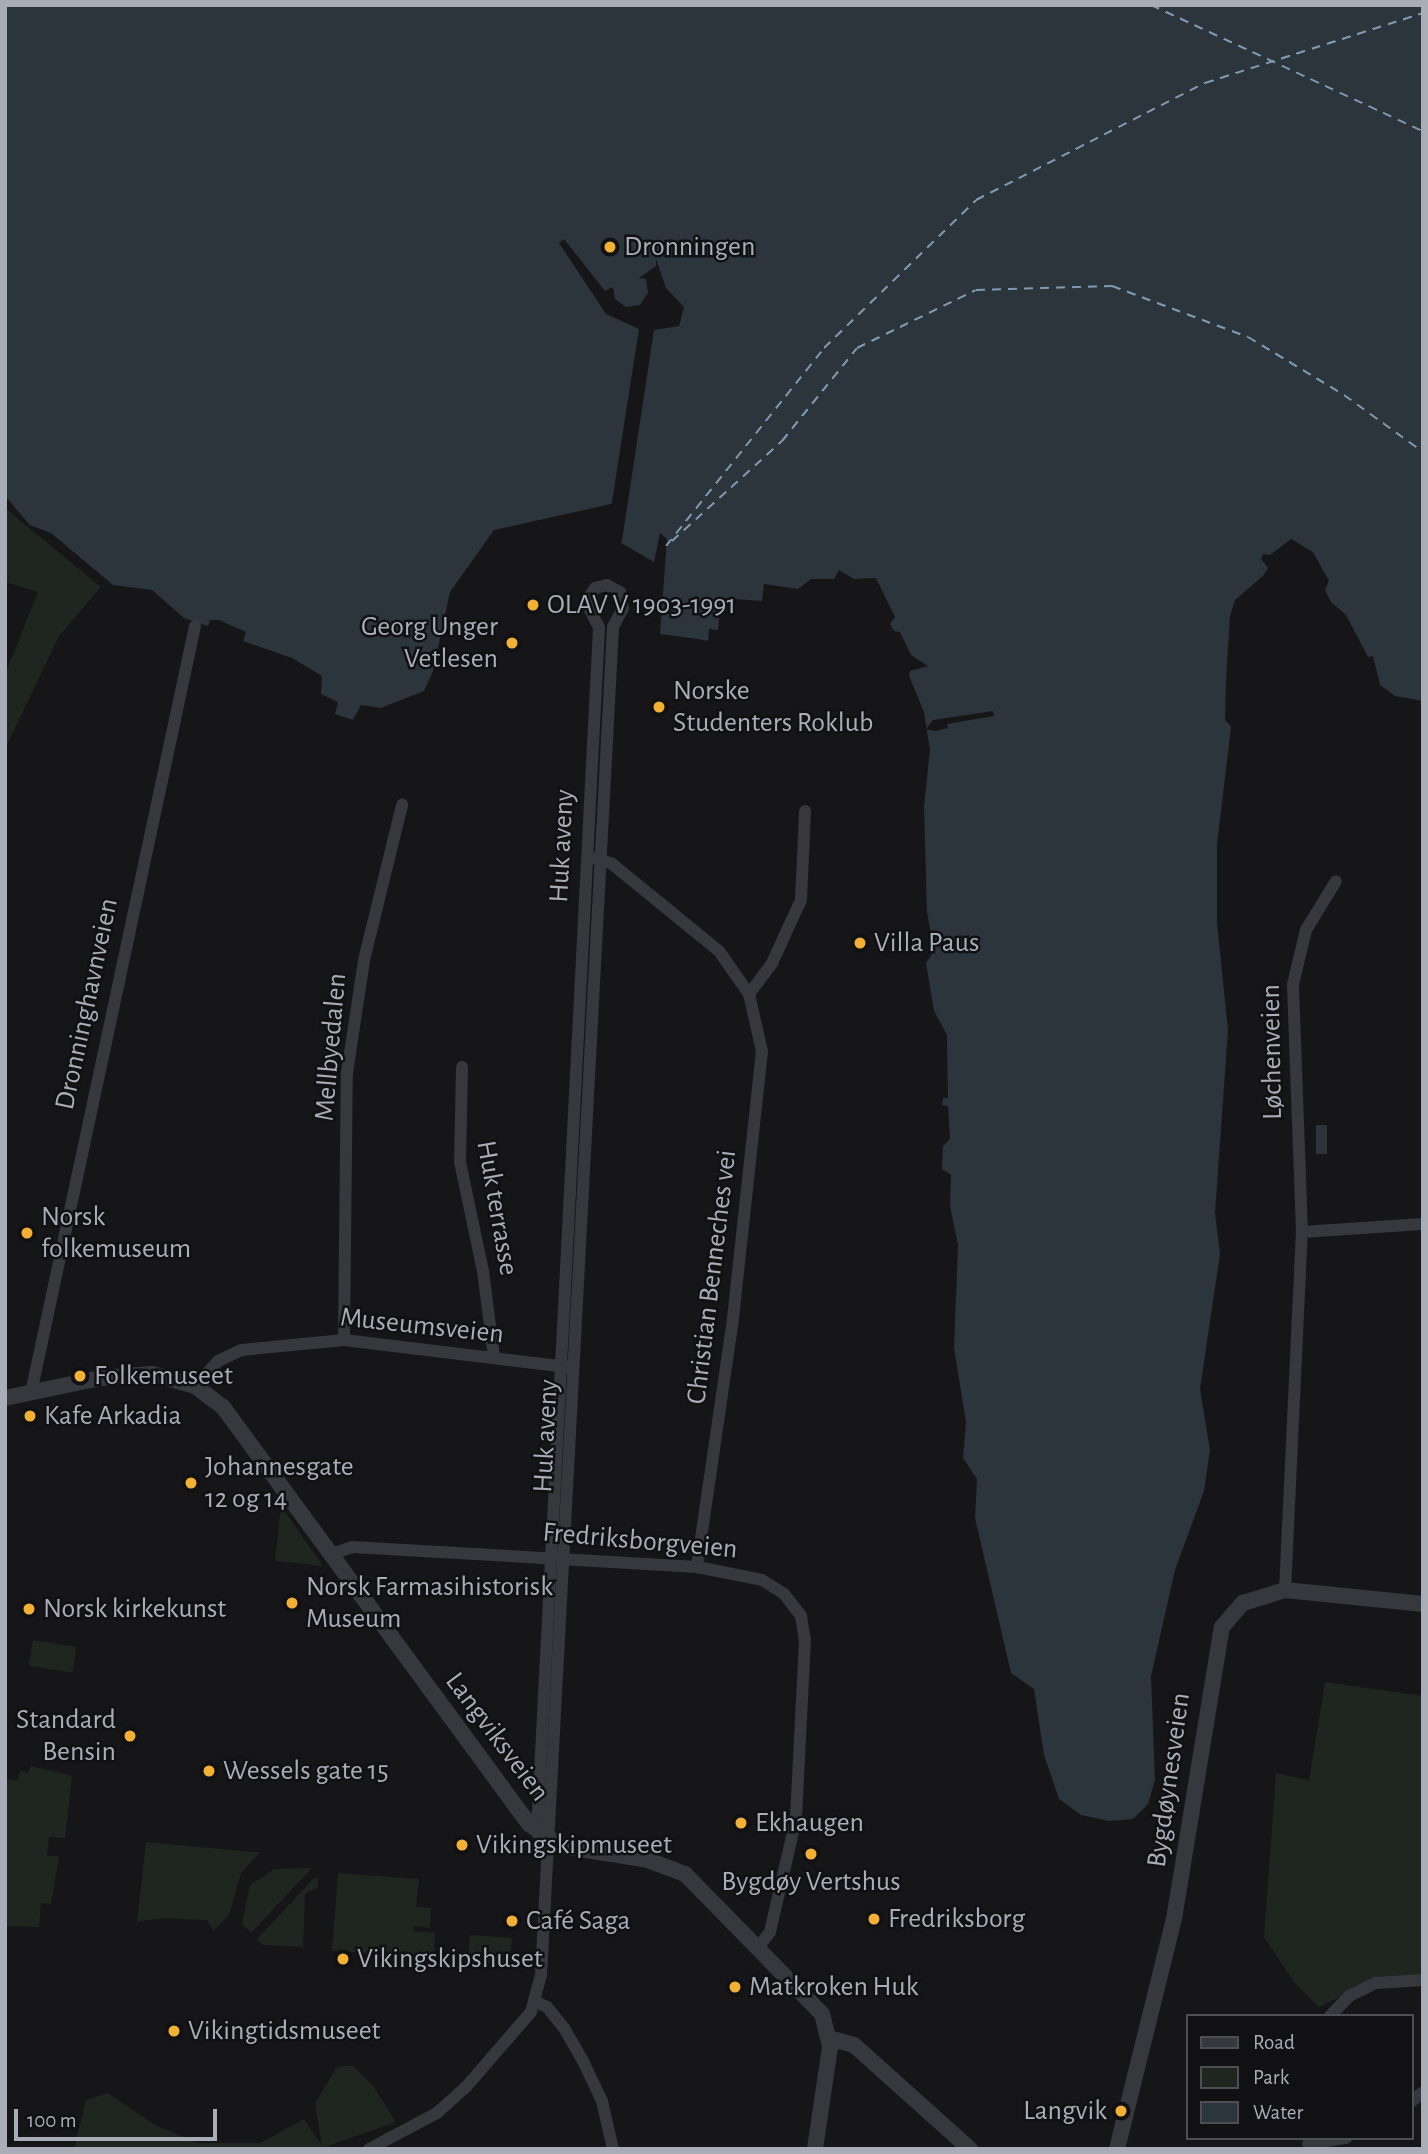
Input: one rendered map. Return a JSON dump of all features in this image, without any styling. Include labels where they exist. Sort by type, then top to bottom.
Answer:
[{"type":"street","name":"Huk aveny","points":[[536,2002],[551,1557],[568,1367],[579,1289],[613,627],[624,608],[620,592],[607,585],[595,588],[586,602],[599,628],[565,1288],[568,1367],[565,1558],[542,1836]]},
{"type":"street","name":"Dronninghavnveien","points":[[31,1393],[195,626]]},
{"type":"street","name":"Huk aveny","points":[[591,751],[606,753]]},
{"type":"street","name":"Mellbyedalen","points":[[344,1340],[347,1073],[364,960],[402,805]]},
{"type":"street","points":[[749,993],[772,963],[801,900],[805,811]]},
{"type":"street","points":[[586,858],[600,859]]},
{"type":"street","name":"Christian Benneches vei","points":[[600,859],[646,889],[719,951],[749,993],[762,1051],[762,1074],[697,1567]]},
{"type":"street","name":"Løchenveien","points":[[1285,1590],[1302,1232],[1293,984],[1306,930],[1336,880]]},
{"type":"street","name":"Huk aveny","points":[[582,943],[596,944]]},
{"type":"street","points":[[577,1040],[592,1041]]},
{"type":"street","name":"Huk terrasse","points":[[462,1067],[460,1161],[484,1271],[494,1357]]},
{"type":"street","points":[[573,1128],[588,1128]]},
{"type":"street","points":[[568,1213],[583,1213]]},
{"type":"street","points":[[1302,1232],[1423,1224]]},
{"type":"street","points":[[565,1288],[579,1289]]},
{"type":"street","name":"Museumsveien","points":[[195,1386],[218,1361],[242,1350],[344,1340],[568,1367]]},
{"type":"street","name":"Langviksveien","points":[[5,1398],[136,1374],[166,1375],[195,1386],[232,1417],[505,1796],[542,1836],[578,1850],[659,1862],[698,1884],[822,2014],[829,2038]]},
{"type":"street","name":"Fredriksborgveien","points":[[331,1554],[352,1547],[435,1555],[551,1557],[697,1567],[762,1580],[784,1594],[804,1625],[796,1819],[770,1932],[758,1948]]},
{"type":"street","name":"Bygdøynesveien","points":[[1117,2149],[1174,1919],[1218,1637],[1228,1617],[1243,1603],[1285,1590],[1423,1604]]},
{"type":"street","points":[[1332,2014],[1349,1996],[1376,1983],[1423,1980]]},
{"type":"street","points":[[369,2149],[438,2113],[466,2087],[536,2002],[547,2007],[564,2028],[583,2061],[602,2101],[613,2149]]},
{"type":"street","points":[[815,2149],[829,2038],[854,2045],[970,2149]]},
{"type":"street","points":[[1308,2144],[1334,2140]]},
{"type":"green space","points":[[5,508],[101,587],[59,636],[5,749],[5,675],[38,592],[5,582]]},
{"type":"green space","points":[[281,1506],[323,1566],[275,1561]]},
{"type":"green space","points":[[33,1640],[76,1647],[72,1673],[29,1666]]},
{"type":"green space","points":[[1325,1682],[1423,1696],[1423,1979],[1382,1977],[1319,2007],[1294,1982],[1264,1937],[1276,1773],[1309,1780]]},
{"type":"green space","points":[[31,1766],[72,1776],[65,1838],[49,1837],[47,1856],[59,1856],[51,1904],[41,1903],[39,1927],[5,1926],[5,1779],[17,1781],[20,1771],[28,1773]]},
{"type":"green space","points":[[146,1842],[260,1852],[241,1873],[229,1915],[213,1931],[207,1920],[163,1918],[137,1922]]},
{"type":"green space","points":[[312,1868],[251,1933],[242,1924],[250,1885],[274,1869]]},
{"type":"green space","points":[[338,1873],[419,1879],[416,1907],[431,1908],[430,1928],[414,1926],[413,1931],[435,1933],[434,1951],[429,1956],[332,1951]]},
{"type":"green space","points":[[314,1878],[318,1878],[318,1887],[305,1894],[303,1947],[263,1945],[257,1939]]},
{"type":"green space","points":[[470,1935],[512,1938],[510,1967],[468,1964]]},
{"type":"green space","points":[[353,2066],[373,2086],[396,2122],[319,2149],[74,2149],[86,2100],[108,2093],[155,2125],[198,2143],[260,2143],[304,2119],[322,2146],[315,2104],[336,2068]]},
{"type":"water","points":[[5,5],[1423,5],[1423,701],[1395,696],[1380,685],[1373,656],[1368,657],[1346,615],[1331,602],[1325,590],[1329,581],[1313,552],[1291,539],[1270,555],[1263,554],[1261,559],[1268,568],[1263,576],[1235,600],[1230,616],[1226,681],[1225,720],[1231,727],[1217,845],[1217,923],[1228,1030],[1215,1213],[1220,1254],[1200,1389],[1210,1450],[1204,1491],[1175,1570],[1151,1676],[1155,1780],[1148,1804],[1133,1819],[1109,1821],[1081,1815],[1059,1799],[1044,1755],[1034,1689],[1011,1673],[975,1518],[977,1479],[963,1458],[966,1422],[954,1348],[958,1245],[950,1206],[951,1175],[942,1169],[943,1146],[950,1139],[948,1106],[942,1105],[943,1098],[948,1098],[947,1035],[934,1011],[926,963],[934,951],[927,912],[924,806],[930,750],[924,712],[909,676],[910,671],[928,666],[911,655],[900,632],[894,631],[890,624],[895,617],[876,578],[854,579],[839,570],[834,579],[811,579],[798,589],[764,584],[762,601],[721,598],[718,630],[709,629],[708,641],[660,634],[667,539],[660,533],[654,562],[621,543],[627,505],[611,504],[494,530],[450,592],[433,671],[424,691],[381,708],[361,705],[353,720],[335,714],[338,702],[321,694],[322,676],[292,658],[243,641],[246,632],[219,620],[210,620],[208,626],[184,618],[152,590],[113,585],[51,533],[30,525],[5,496]]},
{"type":"water","points":[[1316,1125],[1327,1125],[1327,1154],[1316,1154]]},
{"type":"pier","name":"Dronningen","points":[[564,239],[605,291],[613,287],[615,299],[626,307],[640,305],[648,293],[646,279],[639,278],[656,266],[656,259],[666,288],[684,307],[679,326],[654,330],[621,547],[623,509],[611,508],[639,329],[606,314],[559,243]]},
{"type":"pier","points":[[993,711],[994,716],[947,724],[948,728],[935,731],[926,729],[933,720]]},
{"type":"ferry route","points":[[1151,5],[1423,131]]},
{"type":"ferry route","points":[[666,546],[824,348],[976,200],[1205,83],[1423,13]]},
{"type":"ferry route","points":[[672,541],[782,441],[857,348],[976,290],[1112,286],[1248,337],[1344,395],[1423,452]]},
{"type":"place","name":"Dronningen","points":[[610,247]]},
{"type":"place","name":"OLAV V 1903-1991","points":[[533,605]]},
{"type":"place","name":"Georg Unger Vetlesen","points":[[512,643]]},
{"type":"place","name":"Norske Studenters Roklub","points":[[659,707]]},
{"type":"place","name":"Villa Paus","points":[[860,943]]},
{"type":"place","name":"Norsk folkemuseum","points":[[27,1233]]},
{"type":"place","name":"Folkemuseet","points":[[80,1376]]},
{"type":"place","name":"Kafe Arkadia","points":[[30,1416]]},
{"type":"place","name":"Johannesgate 12 og 14","points":[[191,1483]]},
{"type":"place","name":"Norsk Farmasihistorisk Museum","points":[[292,1603]]},
{"type":"place","name":"Norsk kirkekunst","points":[[29,1609]]},
{"type":"place","name":"Standard Bensin","points":[[130,1736]]},
{"type":"place","name":"Wessels gate 15","points":[[209,1771]]},
{"type":"place","name":"Ekhaugen","points":[[741,1823]]},
{"type":"place","name":"Vikingskipmuseet","points":[[462,1845]]},
{"type":"place","name":"Bygdøy Vertshus","points":[[811,1854]]},
{"type":"place","name":"Fredriksborg","points":[[874,1919]]},
{"type":"place","name":"Café Saga","points":[[512,1921]]},
{"type":"place","name":"Vikingskipshuset","points":[[343,1959]]},
{"type":"place","name":"Matkroken Huk","points":[[735,1987]]},
{"type":"place","name":"Vikingtidsmuseet","points":[[174,2031]]},
{"type":"place","name":"Langvik","points":[[1121,2111]]}]
